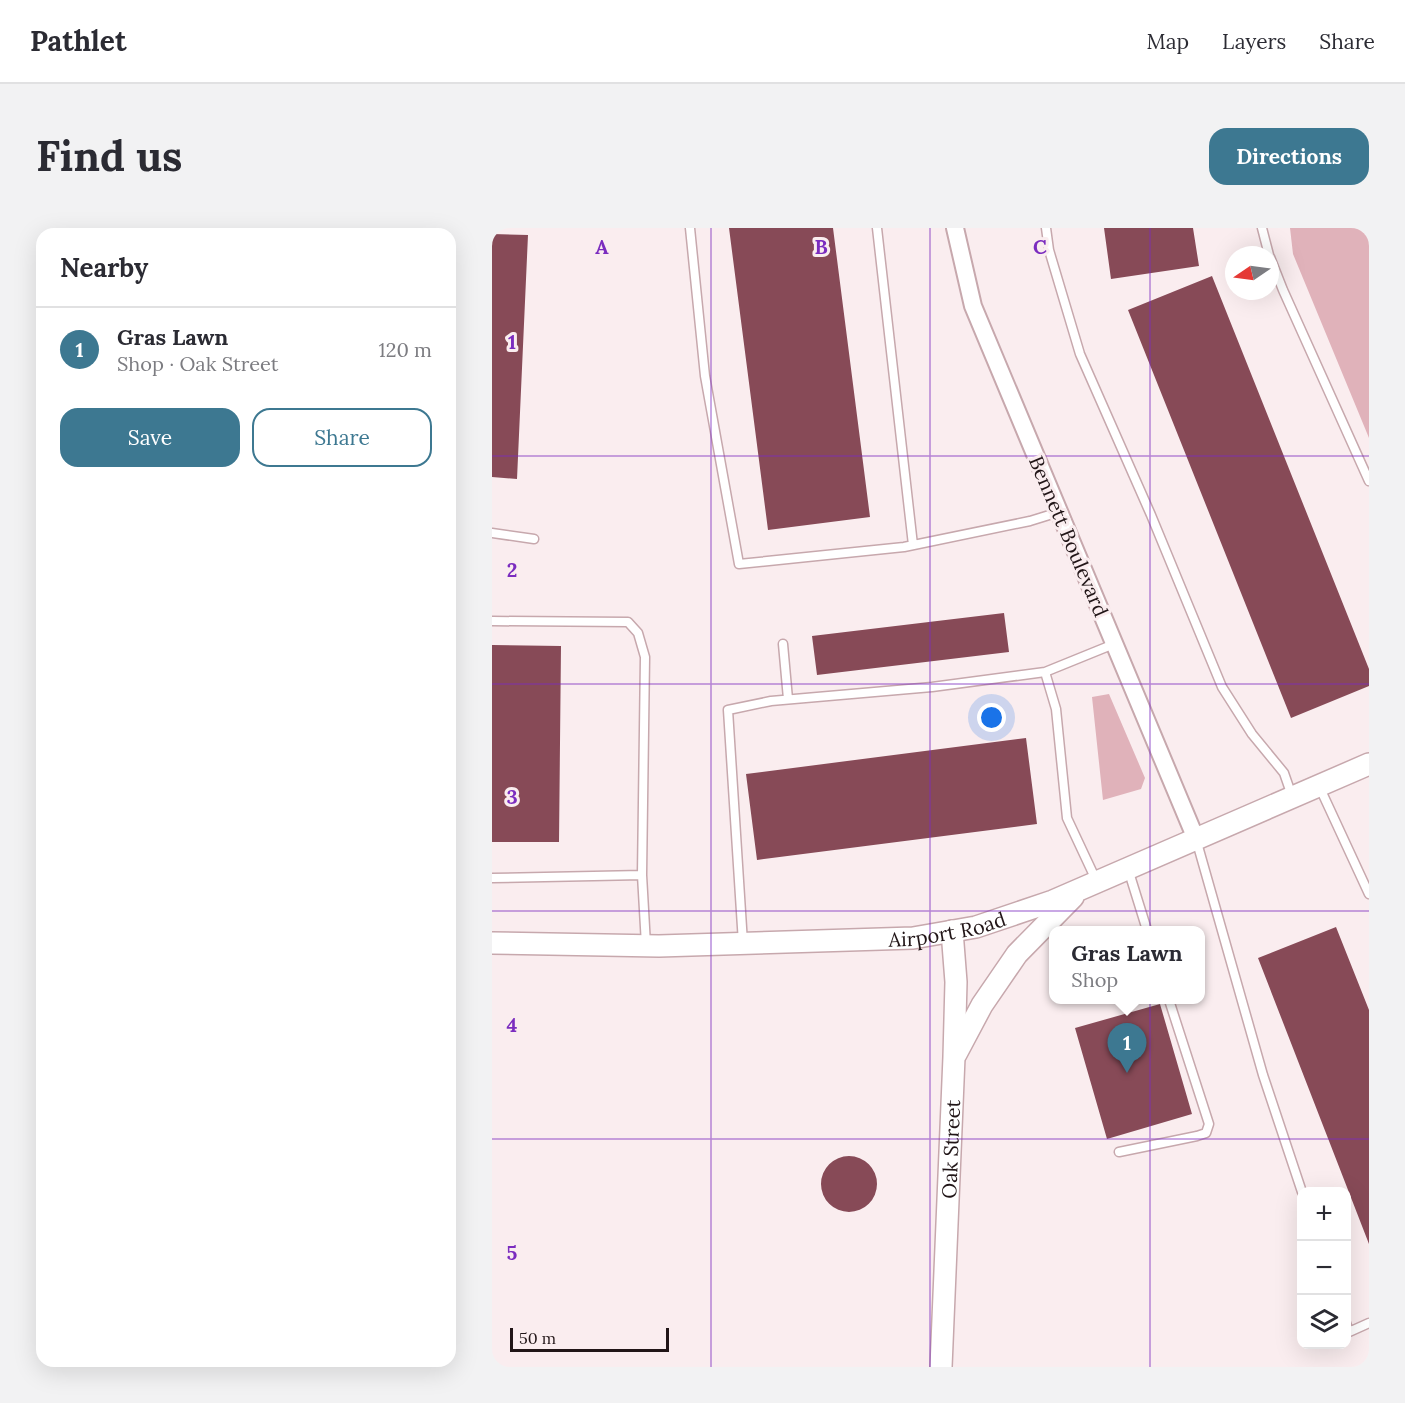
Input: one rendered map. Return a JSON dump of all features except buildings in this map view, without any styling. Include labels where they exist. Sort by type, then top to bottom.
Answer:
[{"type":"street","name":"Bennett Boulevard","points":[[955,228],[973,306],[1196,839]]},
{"type":"street","name":"Airport Road","points":[[492,943],[646,945],[913,938],[976,927],[1053,901],[1369,764]]},
{"type":"street","points":[[954,1057],[982,1005],[1017,954],[1088,886]]},
{"type":"street","name":"Oak Street","points":[[941,1367],[956,982],[952,931]]},
{"type":"lane","points":[[690,228],[705,376],[740,564],[913,545],[1030,521],[1059,512]]},
{"type":"lane","points":[[877,228],[913,545]]},
{"type":"lane","points":[[1046,228],[1049,250],[1080,354],[1151,515],[1222,687],[1252,734],[1284,773],[1293,797]]},
{"type":"lane","points":[[1262,228],[1267,246]]},
{"type":"lane","points":[[1279,280],[1369,481]]},
{"type":"lane","points":[[492,533],[534,539]]},
{"type":"lane","points":[[492,621],[628,622],[638,633],[645,657],[642,874],[646,945]]},
{"type":"lane","points":[[783,644],[788,699]]},
{"type":"lane","points":[[742,943],[728,710],[788,699],[932,687],[1045,672],[1114,644]]},
{"type":"lane","points":[[1045,672],[1056,709],[1067,818],[1088,886]]},
{"type":"lane","points":[[1319,786],[1368,891]]},
{"type":"lane","points":[[1196,839],[1263,1075],[1301,1187]]},
{"type":"lane","points":[[1128,869],[1147,926]]},
{"type":"lane","points":[[492,878],[642,874]]},
{"type":"lane","points":[[1119,1152],[1206,1133],[1209,1124],[1171,1004]]},
{"type":"lane","points":[[1351,1331],[1369,1323]]},
{"type":"shaded area","points":[[1290,228],[1369,228],[1369,438],[1293,254]]},
{"type":"shaded area","points":[[1109,694],[1145,778],[1141,789],[1103,800],[1092,697]]},
{"type":"place","name":"Gras Lawn","points":[[1127,1073]]}]
